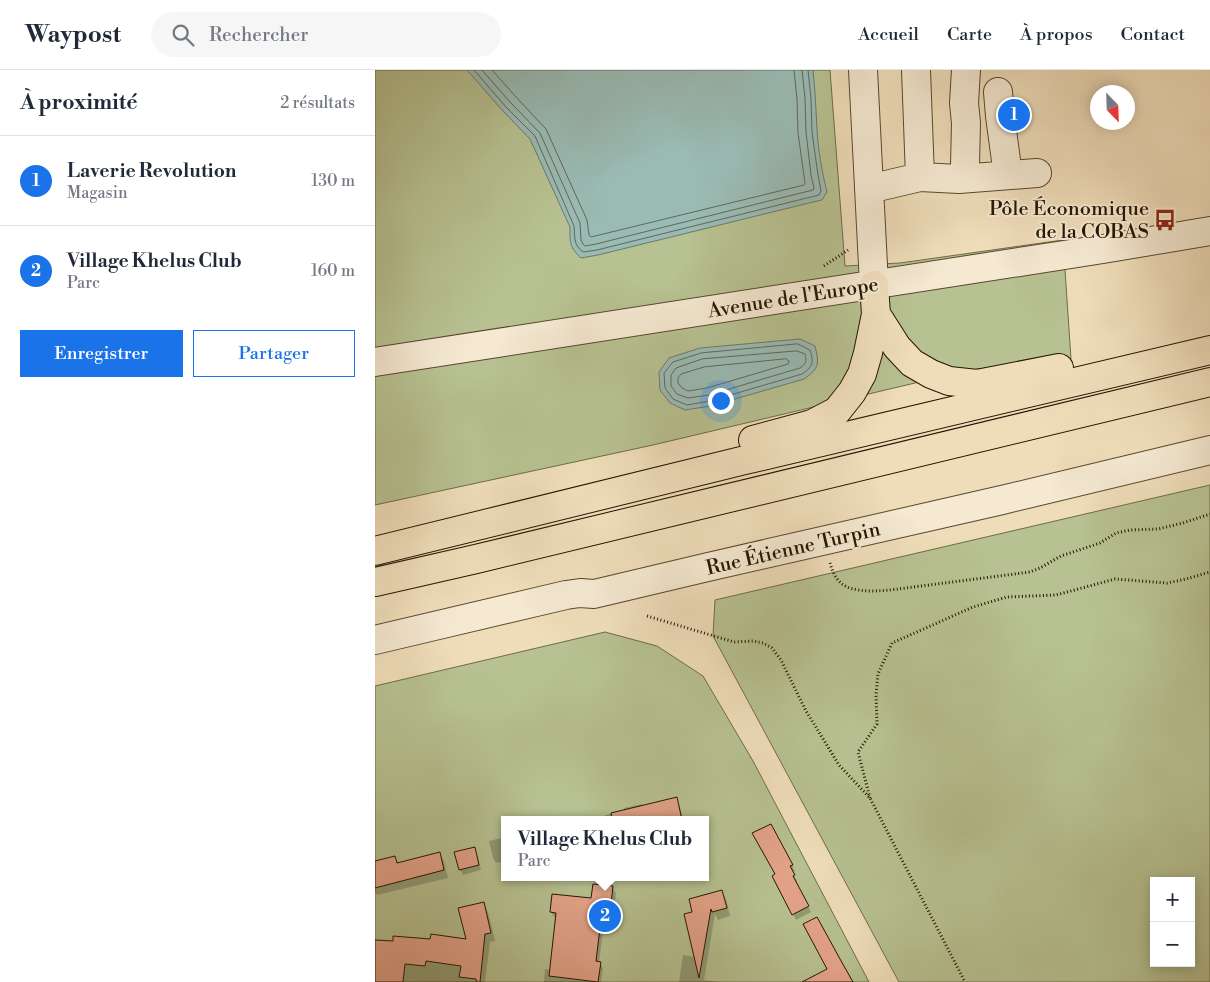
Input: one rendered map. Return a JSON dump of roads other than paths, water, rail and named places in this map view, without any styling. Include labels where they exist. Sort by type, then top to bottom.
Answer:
[{"type":"highway","points":[[582,500],[738,444],[812,424],[837,411],[852,392],[862,374],[877,314],[874,285]]},
{"type":"highway","points":[[877,314],[897,347],[911,363],[949,381],[977,384],[1057,368],[1155,363]]},
{"type":"highway","points":[[375,551],[1210,350]]},
{"type":"highway","points":[[375,582],[1210,382]]},
{"type":"street","points":[[863,70],[874,285]]},
{"type":"street","points":[[916,70],[920,178]]},
{"type":"street","points":[[965,178],[966,70]]},
{"type":"street","points":[[966,123],[999,104],[1008,175]]},
{"type":"street","points":[[869,189],[920,178],[965,178],[1037,173]]},
{"type":"street","name":"Avenue de l'Europe","points":[[375,362],[1210,231]]},
{"type":"street","name":"Rue Étienne Turpin","points":[[375,640],[566,595],[594,594],[1210,450]]},
{"type":"water","points":[[467,70],[813,70],[818,145],[827,192],[822,200],[581,258],[572,247],[570,227],[530,139]]},
{"type":"water","points":[[800,339],[815,346],[817,357],[816,368],[804,379],[711,406],[685,410],[670,403],[660,390],[659,372],[669,358],[700,348]]},
{"type":"place","name":"Laverie Revolution","points":[[1014,115]]},
{"type":"place","name":"Pôle Économique de la COBAS","points":[[1165,220]]},
{"type":"place","name":"Village Khelus Club","points":[[605,916]]}]
